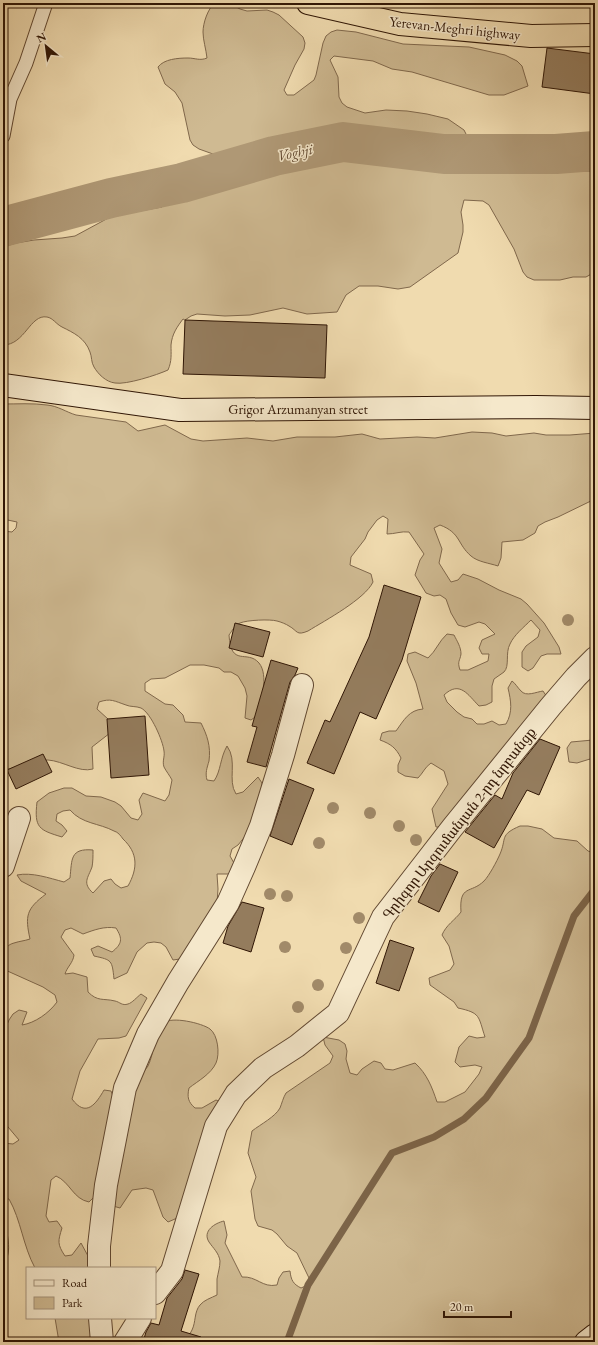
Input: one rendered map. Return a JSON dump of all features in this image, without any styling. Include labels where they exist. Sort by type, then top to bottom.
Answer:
[{"type":"highway","name":"Yerevan-Meghri highway","points":[[308,3],[400,24],[531,36],[595,35]]},
{"type":"street","name":"Grigor Arzumanyan street","points":[[3,384],[180,410],[536,407],[595,408]]},
{"type":"street","name":"Գրիգոր Արզումանյան 2-րդ նրբանցք","points":[[156,1292],[172,1271],[216,1126],[236,1094],[262,1068],[297,1046],[338,1013],[383,917],[452,828],[551,706],[595,658]]},
{"type":"street","points":[[99,1267],[99,1246],[106,1185],[125,1088],[148,1034],[178,982],[228,903],[244,867],[261,826],[283,755],[302,685]]},
{"type":"street","points":[[3,866],[19,818]]},
{"type":"street","points":[[100,1319],[102,1342]]},
{"type":"street","points":[[125,1342],[139,1319]]},
{"type":"street","points":[[586,1342],[595,1335]]},
{"type":"lane","points":[[3,136],[10,99],[26,63],[46,3]]},
{"type":"green space","points":[[215,3],[229,3],[247,11],[267,10],[273,12],[279,15],[303,37],[305,43],[304,49],[284,90],[287,95],[294,95],[314,80],[326,36],[337,30],[356,32],[403,44],[469,47],[505,55],[517,61],[522,66],[528,86],[504,95],[489,95],[412,72],[392,69],[373,61],[334,56],[330,60],[338,77],[339,97],[342,103],[347,107],[365,113],[386,110],[407,111],[448,119],[464,130],[470,142],[465,146],[425,134],[393,134],[382,140],[373,149],[373,156],[377,160],[384,162],[462,166],[563,168],[578,171],[595,171],[595,272],[586,277],[573,277],[560,280],[534,280],[527,277],[523,272],[514,249],[489,205],[483,201],[464,200],[461,212],[463,232],[458,253],[410,287],[398,289],[378,286],[359,286],[346,295],[337,312],[307,314],[283,308],[250,315],[225,316],[197,314],[191,316],[185,320],[183,319],[174,334],[171,345],[171,361],[168,370],[149,377],[120,383],[115,383],[105,379],[94,367],[90,352],[85,343],[75,334],[47,317],[41,317],[36,320],[17,340],[11,344],[3,345],[3,247],[34,240],[75,236],[112,216],[162,207],[182,189],[207,189],[226,182],[247,178],[295,159],[298,153],[296,140],[292,135],[250,147],[226,156],[213,154],[199,149],[193,145],[190,140],[182,103],[175,92],[165,84],[158,67],[164,62],[180,58],[207,58],[203,38],[203,28],[208,12]]},
{"type":"green space","points":[[3,404],[42,404],[76,415],[126,422],[138,431],[165,425],[191,439],[203,441],[247,438],[273,441],[297,437],[335,437],[362,434],[380,439],[417,437],[435,438],[472,432],[492,433],[506,436],[534,433],[546,435],[570,435],[595,433],[595,499],[545,522],[538,526],[535,533],[523,540],[502,542],[501,558],[498,566],[480,561],[471,556],[455,535],[447,528],[440,525],[434,528],[442,549],[439,563],[451,582],[458,580],[463,574],[478,579],[521,599],[544,623],[559,647],[561,654],[547,654],[541,656],[533,668],[528,671],[522,667],[522,652],[526,646],[538,637],[540,630],[531,620],[517,634],[510,644],[506,669],[494,679],[492,686],[492,702],[479,706],[467,694],[459,689],[450,691],[444,695],[447,702],[464,717],[472,719],[477,724],[484,724],[492,721],[499,725],[506,724],[510,715],[511,702],[508,688],[512,681],[523,693],[528,694],[543,691],[547,697],[443,827],[436,827],[432,809],[448,784],[444,771],[431,763],[418,778],[405,776],[398,772],[398,765],[401,758],[395,749],[380,740],[382,733],[396,731],[404,719],[410,714],[414,711],[423,709],[416,683],[407,661],[408,654],[415,652],[428,658],[447,634],[454,635],[461,651],[459,663],[460,670],[468,670],[488,661],[489,654],[482,654],[479,648],[482,640],[495,634],[485,624],[479,622],[465,627],[458,625],[451,613],[446,599],[440,595],[434,596],[426,593],[415,575],[420,560],[424,554],[409,532],[387,534],[388,519],[383,516],[377,520],[351,557],[350,565],[371,574],[373,582],[369,589],[354,602],[308,631],[301,633],[297,632],[288,625],[277,621],[258,620],[238,624],[229,635],[230,645],[236,655],[254,659],[262,668],[264,681],[261,703],[258,715],[251,720],[245,718],[247,696],[245,688],[238,676],[231,672],[224,672],[219,668],[204,665],[190,665],[165,678],[151,679],[145,683],[145,691],[165,704],[173,705],[183,715],[185,722],[201,723],[207,736],[209,746],[209,761],[206,773],[207,780],[214,781],[227,746],[232,758],[232,783],[236,794],[243,792],[258,777],[262,783],[262,798],[247,834],[238,845],[232,849],[230,856],[238,870],[231,874],[217,874],[217,903],[180,959],[173,960],[166,947],[161,943],[147,943],[137,952],[127,973],[114,979],[112,964],[108,960],[94,956],[91,949],[98,946],[112,952],[120,944],[120,935],[116,928],[103,928],[83,934],[71,928],[65,930],[61,937],[74,955],[65,974],[73,973],[87,977],[88,992],[92,995],[124,1005],[128,1004],[141,994],[147,998],[126,1036],[119,1038],[98,1039],[80,1071],[72,1099],[77,1105],[82,1108],[90,1107],[98,1100],[104,1090],[111,1091],[114,1099],[131,1098],[150,1061],[157,1033],[164,1023],[173,1020],[187,1021],[210,1029],[215,1036],[218,1045],[218,1055],[214,1067],[208,1074],[189,1088],[189,1101],[195,1108],[202,1108],[216,1100],[223,1103],[185,1208],[175,1219],[168,1222],[163,1217],[153,1190],[146,1188],[132,1190],[120,1208],[94,1197],[89,1202],[79,1198],[61,1179],[56,1176],[51,1180],[46,1216],[49,1222],[57,1221],[62,1228],[59,1242],[65,1256],[72,1255],[81,1243],[88,1256],[89,1267],[34,1267],[13,1207],[9,1199],[3,1199],[3,1143],[13,1144],[19,1140],[3,1121],[3,1034],[13,1014],[19,1010],[27,1012],[22,1025],[27,1024],[41,1017],[57,1002],[55,995],[43,987],[3,969],[4,953],[7,947],[14,943],[30,939],[28,924],[29,914],[34,904],[46,894],[21,881],[17,875],[35,875],[64,882],[70,878],[72,860],[76,853],[85,850],[93,850],[92,867],[87,883],[93,893],[104,881],[111,879],[121,888],[128,886],[134,873],[134,855],[128,844],[119,834],[108,828],[85,821],[70,810],[57,814],[56,821],[67,831],[62,837],[48,832],[43,830],[38,823],[36,817],[37,802],[49,793],[64,788],[72,788],[86,796],[101,797],[115,802],[121,806],[131,818],[138,820],[142,814],[139,800],[143,793],[165,801],[169,795],[172,780],[164,767],[164,751],[156,728],[149,715],[141,708],[128,706],[110,700],[99,702],[97,709],[108,719],[110,733],[92,747],[93,769],[82,769],[54,761],[42,760],[3,770],[3,531],[12,532],[16,528],[17,522],[3,519]]},
{"type":"green space","points":[[595,734],[595,769],[590,759],[577,763],[569,762],[567,748],[571,742],[593,740]]},
{"type":"green space","points":[[520,826],[542,829],[554,838],[577,841],[588,851],[595,853],[595,1342],[181,1342],[191,1332],[200,1305],[206,1300],[217,1295],[217,1279],[220,1261],[217,1253],[207,1238],[207,1234],[210,1228],[217,1224],[224,1221],[227,1235],[225,1243],[242,1277],[252,1278],[267,1285],[277,1285],[283,1272],[290,1271],[292,1279],[296,1285],[301,1288],[308,1285],[309,1278],[297,1253],[287,1246],[272,1230],[258,1226],[255,1219],[251,1191],[256,1177],[248,1153],[252,1131],[278,1111],[286,1093],[330,1063],[333,1056],[325,1045],[323,1037],[339,1040],[345,1044],[347,1051],[346,1059],[350,1073],[357,1075],[362,1069],[374,1061],[381,1063],[385,1069],[393,1070],[415,1063],[429,1081],[437,1102],[445,1102],[465,1092],[479,1074],[482,1067],[475,1065],[460,1067],[455,1062],[459,1047],[469,1036],[477,1038],[485,1037],[478,1016],[458,1008],[454,1002],[430,985],[429,978],[450,970],[454,964],[449,946],[442,935],[448,925],[461,912],[461,903],[464,893],[479,885],[486,879],[499,857],[506,835],[513,829]]},
{"type":"green space","points":[[3,1216],[9,1248],[6,1259],[3,1263]]},
{"type":"green space","points":[[55,1319],[92,1319],[91,1342],[59,1342]]},
{"type":"building","points":[[547,48],[595,54],[595,94],[542,87]]},
{"type":"building","points":[[185,320],[327,325],[325,378],[183,374]]},
{"type":"building","points":[[384,585],[421,597],[402,660],[376,719],[360,712],[334,774],[307,763],[325,720],[330,722],[369,637]]},
{"type":"building","points":[[235,623],[270,632],[263,657],[229,648]]},
{"type":"building","points":[[271,660],[298,668],[290,682],[266,767],[247,762],[257,727],[252,726]]},
{"type":"building","points":[[145,716],[149,775],[111,778],[107,719]]},
{"type":"building","points":[[540,739],[560,747],[539,795],[527,790],[494,848],[465,832],[495,795],[502,799],[513,773]]},
{"type":"building","points":[[43,754],[52,772],[16,789],[7,770]]},
{"type":"building","points":[[289,779],[314,789],[292,845],[270,836]]},
{"type":"building","points":[[440,864],[458,872],[439,912],[418,902],[431,876]]},
{"type":"building","points":[[242,902],[264,908],[251,952],[223,943],[228,926]]},
{"type":"building","points":[[390,940],[414,948],[399,991],[376,983]]},
{"type":"building","points":[[185,1270],[199,1274],[181,1331],[201,1337],[200,1342],[143,1342],[151,1323],[159,1325],[167,1298],[182,1279]]},
{"type":"waterway","name":"Voghji","points":[[3,227],[111,198],[182,183],[274,156],[343,142],[444,154],[556,154],[595,151]]},
{"type":"waterway","points":[[287,1342],[308,1285],[392,1153],[434,1137],[464,1119],[486,1098],[529,1038],[574,916],[595,889]]}]
